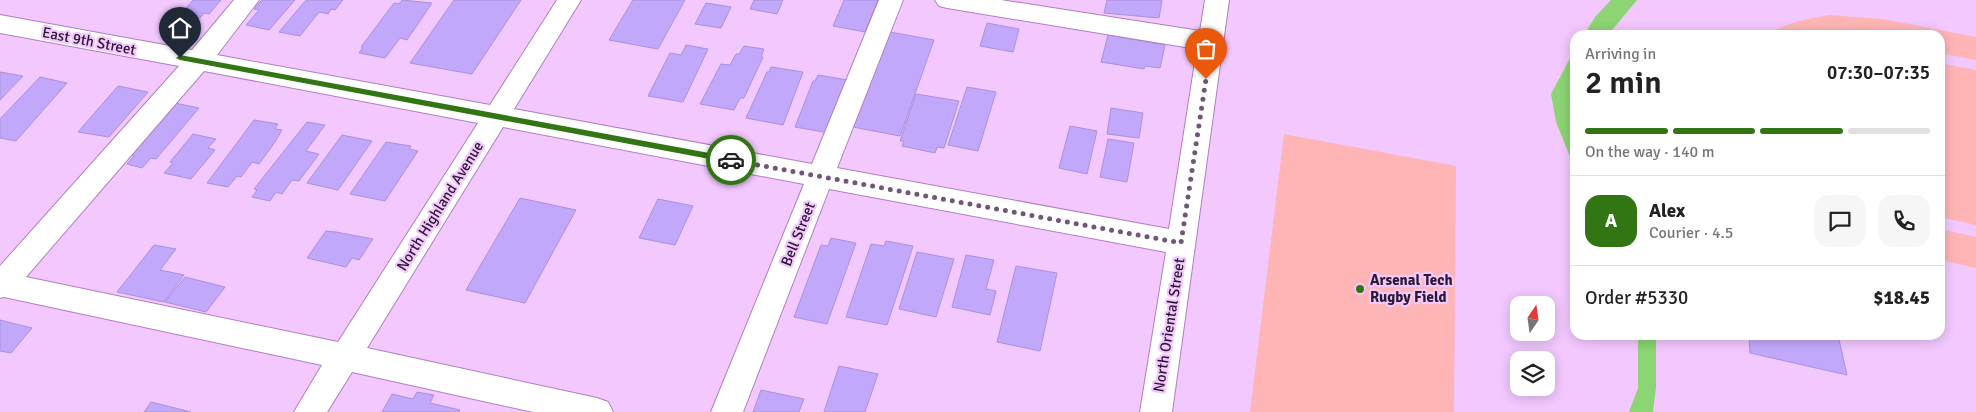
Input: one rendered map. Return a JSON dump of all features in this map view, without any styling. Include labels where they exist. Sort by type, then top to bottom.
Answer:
[{"type":"street","points":[[247,0],[198,61],[0,285],[597,412]]},
{"type":"street","name":"North Highland Avenue","points":[[310,412],[569,0]]},
{"type":"street","name":"Bell Street","points":[[727,412],[891,0]]},
{"type":"street","points":[[947,0],[1211,42]]},
{"type":"street","name":"North Oriental Street","points":[[1156,412],[1217,0]]},
{"type":"street","name":"East 9th Street","points":[[0,24],[1181,243]]},
{"type":"shaded area","points":[[1611,0],[1637,0],[1612,30],[1587,30],[1595,17]]},
{"type":"shaded area","points":[[1829,15],[1883,19],[1940,30],[1775,30],[1812,18]]},
{"type":"shaded area","points":[[1945,31],[1976,37],[1976,60],[1945,54]]},
{"type":"shaded area","points":[[1570,58],[1570,157],[1556,122],[1551,94]]},
{"type":"shaded area","points":[[1945,64],[1976,70],[1976,225],[1945,218]]},
{"type":"shaded area","name":"Arsenal Tech Rugby Field","points":[[1284,134],[1456,166],[1454,412],[1250,412]]},
{"type":"shaded area","points":[[1945,230],[1976,237],[1976,268],[1945,261]]},
{"type":"shaded area","points":[[1638,340],[1656,340],[1656,387],[1653,412],[1629,412],[1638,388]]},
{"type":"building","points":[[193,0],[221,0],[209,14],[204,13],[200,18],[180,15]]},
{"type":"building","points":[[262,0],[295,0],[269,30],[246,25],[259,10],[254,9]]},
{"type":"building","points":[[306,0],[343,0],[335,10],[331,9],[328,14],[319,12],[300,36],[279,32]]},
{"type":"building","points":[[402,0],[432,3],[407,40],[400,38],[385,58],[359,53],[363,47],[361,47],[394,3],[399,4]]},
{"type":"building","points":[[454,0],[521,0],[472,74],[410,63]]},
{"type":"building","points":[[633,0],[685,0],[658,49],[609,40]]},
{"type":"building","points":[[754,0],[783,0],[777,14],[750,9]]},
{"type":"building","points":[[844,0],[878,0],[865,32],[833,26]]},
{"type":"building","points":[[1107,0],[1162,0],[1159,18],[1104,13]]},
{"type":"building","points":[[706,3],[731,7],[721,28],[695,24]]},
{"type":"building","points":[[987,23],[1019,29],[1013,52],[980,46]]},
{"type":"building","points":[[890,32],[934,40],[900,136],[853,127]]},
{"type":"building","points":[[1108,35],[1165,45],[1160,68],[1145,66],[1144,69],[1101,62]]},
{"type":"building","points":[[686,45],[708,49],[683,102],[648,96],[670,53],[681,55]]},
{"type":"building","points":[[744,46],[764,49],[761,57],[763,57],[744,98],[740,98],[734,110],[700,104],[721,64],[730,65],[736,54],[739,54]]},
{"type":"building","points":[[771,67],[803,72],[783,125],[746,118]]},
{"type":"building","points":[[0,72],[23,76],[0,100]]},
{"type":"building","points":[[818,75],[848,80],[829,133],[795,127],[813,81],[815,81]]},
{"type":"building","points":[[40,77],[67,83],[16,141],[0,138],[0,119]]},
{"type":"building","points":[[118,86],[148,92],[109,137],[78,132]]},
{"type":"building","points":[[967,87],[996,92],[978,151],[948,145]]},
{"type":"building","points":[[916,94],[959,101],[944,148],[937,147],[935,153],[902,146],[904,141],[900,141]]},
{"type":"building","points":[[170,102],[199,108],[156,159],[151,158],[142,168],[127,164],[134,156],[125,154]]},
{"type":"building","points":[[1111,108],[1143,113],[1139,138],[1107,134]]},
{"type":"building","points":[[254,120],[278,124],[275,129],[282,130],[259,164],[252,162],[241,177],[237,176],[228,187],[207,183]]},
{"type":"building","points":[[307,122],[325,125],[306,151],[319,154],[299,181],[292,180],[282,194],[276,192],[270,201],[252,197],[257,190],[254,189]]},
{"type":"building","points":[[1070,126],[1097,131],[1087,174],[1059,168]]},
{"type":"building","points":[[193,134],[216,139],[208,148],[215,150],[191,179],[164,173],[173,163],[170,162]]},
{"type":"building","points":[[342,135],[372,141],[338,190],[307,183]]},
{"type":"building","points":[[1108,139],[1134,143],[1127,182],[1100,177]]},
{"type":"building","points":[[386,142],[411,146],[409,149],[418,151],[385,201],[350,194]]},
{"type":"building","points":[[520,198],[576,210],[525,303],[466,290]]},
{"type":"building","points":[[658,199],[693,206],[675,245],[639,238]]},
{"type":"building","points":[[326,231],[373,239],[359,260],[352,258],[346,267],[307,258]]},
{"type":"building","points":[[831,238],[856,243],[827,324],[794,317],[821,245],[828,246]]},
{"type":"building","points":[[886,241],[913,246],[887,325],[846,317],[871,244],[884,246]]},
{"type":"building","points":[[154,245],[176,249],[160,270],[184,275],[164,302],[117,292]]},
{"type":"building","points":[[917,252],[954,259],[936,317],[899,309]]},
{"type":"building","points":[[966,255],[994,260],[986,289],[996,291],[990,315],[952,307]]},
{"type":"building","points":[[1016,266],[1057,273],[1040,351],[997,342]]},
{"type":"building","points":[[185,277],[225,287],[206,312],[165,302]]},
{"type":"building","points":[[0,320],[32,328],[11,353],[0,351]]},
{"type":"building","points":[[1749,340],[1839,340],[1847,375],[1750,353]]},
{"type":"building","points":[[839,366],[878,374],[865,412],[824,412]]},
{"type":"building","points":[[761,390],[804,399],[799,412],[753,412]]},
{"type":"building","points":[[417,392],[434,395],[430,403],[460,410],[459,412],[382,412],[392,394],[413,399]]},
{"type":"building","points":[[151,402],[191,412],[144,412]]},
{"type":"way so far","points":[[731,160],[1181,243],[1206,79]]},
{"type":"place","name":"Arsenal Tech Rugby Field","points":[[1360,289]]},
{"type":"route","points":[[180,58],[731,160]]}]
